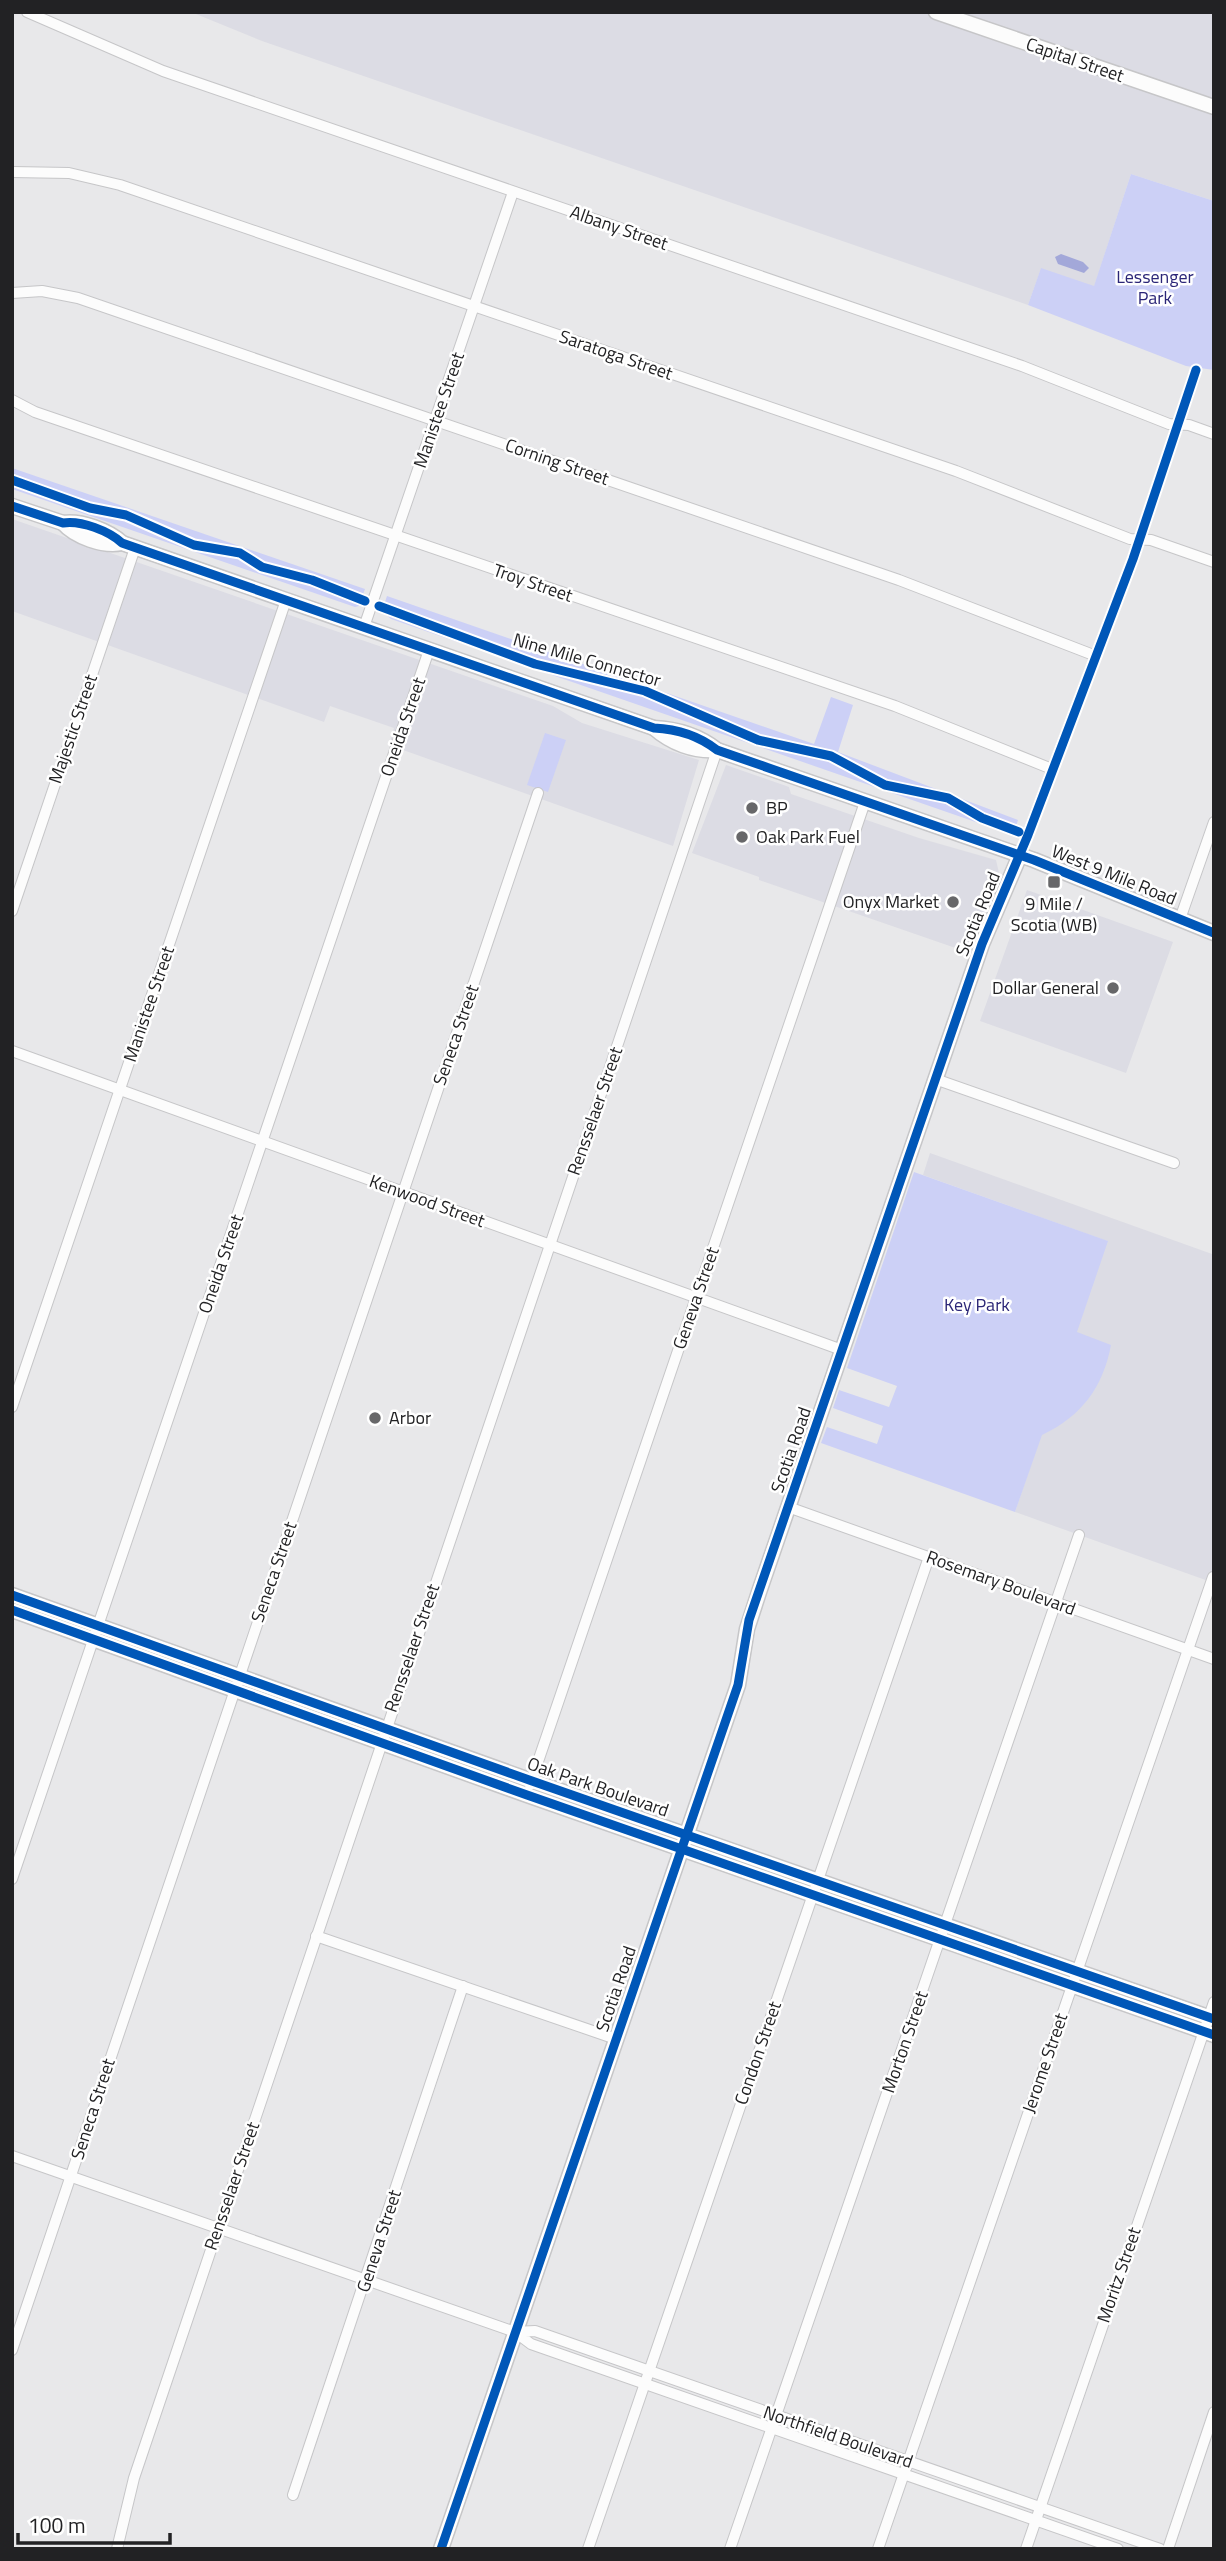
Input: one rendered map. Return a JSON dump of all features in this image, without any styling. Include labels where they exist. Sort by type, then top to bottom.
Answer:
[{"type":"street","name":"Albany Street","points":[[27,12],[163,71],[1021,366],[1169,424],[1179,424],[1214,434]]},
{"type":"street","name":"Capital Street","points":[[936,12],[1214,107]]},
{"type":"street","name":"Saratoga Street","points":[[12,172],[69,173],[105,180],[956,471],[1130,539],[1140,539],[1214,562]]},
{"type":"street","name":"Manistee Street","points":[[364,627],[513,192]]},
{"type":"street","name":"Corning Street","points":[[12,293],[42,291],[78,298],[899,580],[1096,656]]},
{"type":"street","name":"Scotia Road","points":[[441,2549],[738,1685],[749,1620],[935,1079],[982,944],[1020,855],[1140,539],[1196,370]]},
{"type":"street","name":"Troy Street","points":[[12,400],[35,412],[895,706],[1052,768]]},
{"type":"street","name":"West 9 Mile Road","points":[[12,506],[63,523],[70,531],[111,545],[128,546],[654,728],[666,738],[693,748],[717,750],[1020,855],[1214,933]]},
{"type":"street","name":"Majestic Street","points":[[12,911],[128,546]]},
{"type":"street","name":"Manistee Street","points":[[12,1407],[286,600]]},
{"type":"street","name":"Oneida Street","points":[[12,1879],[429,650]]},
{"type":"street","name":"Rensselaer Street","points":[[117,2549],[134,2478],[717,750]]},
{"type":"street","name":"Seneca Street","points":[[12,2350],[538,793]]},
{"type":"street","name":"Geneva Street","points":[[529,1788],[865,802]]},
{"type":"street","points":[[1180,919],[1214,822]]},
{"type":"street","name":"Kenwood Street","points":[[12,1051],[842,1350]]},
{"type":"street","points":[[935,1079],[1174,1163]]},
{"type":"street","name":"Rosemary Boulevard","points":[[788,1507],[1214,1659]]},
{"type":"street","name":"Morton Street","points":[[730,2549],[1079,1535]]},
{"type":"street","name":"Condon Street","points":[[588,2549],[929,1557]]},
{"type":"street","name":"Jerome Street","points":[[878,2549],[1213,1577]]},
{"type":"street","name":"Oak Park Boulevard","points":[[12,1595],[96,1632],[529,1788],[1074,1979],[1209,2034]]},
{"type":"street","name":"Oak Park Boulevard","points":[[12,1610],[96,1632]]},
{"type":"street","points":[[316,1936],[616,2039]]},
{"type":"street","name":"Oak Park Boulevard","points":[[1074,1979],[1211,2018]]},
{"type":"street","name":"Geneva Street","points":[[293,2495],[463,1986]]},
{"type":"street","name":"Moritz Street","points":[[1026,2549],[1209,2034],[1214,2003]]},
{"type":"street","name":"Northfield Boulevard","points":[[12,2156],[515,2332],[531,2344],[1118,2549]]},
{"type":"street","name":"Northfield Boulevard","points":[[515,2332],[535,2331],[1160,2549]]},
{"type":"street","points":[[1168,2549],[1214,2412]]},
{"type":"shaded area","points":[[191,12],[1214,12],[1214,201],[1131,174],[1094,287],[1041,269],[1028,305],[262,41]]},
{"type":"shaded area","points":[[1061,254],[1083,262],[1089,268],[1084,273],[1058,264],[1055,257]]},
{"type":"shaded area","points":[[12,519],[553,706],[582,723],[699,760],[673,846],[389,745],[394,728],[330,706],[324,722],[12,611]]},
{"type":"shaded area","points":[[726,765],[789,787],[791,794],[919,838],[996,860],[999,873],[970,953],[759,880],[759,877],[692,853]]},
{"type":"shaded area","points":[[1027,890],[1173,942],[1126,1073],[980,1021]]},
{"type":"shaded area","points":[[930,1153],[1212,1254],[1214,1250],[1214,1583],[1015,1512],[1107,1241],[923,1175]]},
{"type":"green space","name":"Lessenger Park","points":[[1131,174],[1214,201],[1214,370],[1186,366],[1028,305],[1041,268],[1094,286]]},
{"type":"green space","points":[[12,468],[365,589],[359,606],[355,607],[12,489]]},
{"type":"green space","points":[[387,596],[814,744],[831,697],[853,705],[838,752],[1018,820],[1013,835],[391,619],[382,611]]},
{"type":"green space","points":[[545,733],[566,740],[548,792],[527,785]]},
{"type":"green space","name":"Key Park","points":[[914,1172],[1108,1241],[1077,1332],[1111,1345],[1107,1360],[1089,1399],[1069,1419],[1042,1435],[1015,1512],[821,1443],[827,1427],[877,1444],[883,1426],[833,1408],[839,1390],[889,1407],[897,1386],[847,1368]]},
{"type":"cycle path","points":[[441,2549],[738,1685],[749,1620],[982,944],[1028,835],[1133,559],[1196,370]]},
{"type":"cycle path","points":[[12,480],[90,508],[126,515],[194,545],[240,553],[262,567],[312,580],[365,601]]},
{"type":"cycle path","points":[[12,506],[63,523],[94,527],[122,543],[654,728],[687,734],[717,750],[1034,860],[1214,933]]},
{"type":"cycle path","name":"Nine Mile Connector","points":[[379,606],[535,664],[645,691],[758,740],[831,756],[885,785],[948,798],[982,818],[1019,832]]},
{"type":"cycle path","points":[[12,1595],[532,1781],[1214,2019]]},
{"type":"cycle path","points":[[12,1610],[527,1795],[1214,2035]]},
{"type":"place","name":"BP","points":[[752,808]]},
{"type":"place","name":"Oak Park Fuel","points":[[742,837]]},
{"type":"place","name":"9 Mile / Scotia (WB)","points":[[1054,882]]},
{"type":"place","name":"Onyx Market","points":[[953,902]]},
{"type":"place","name":"Dollar General","points":[[1113,988]]},
{"type":"place","name":"Arbor","points":[[375,1418]]}]
